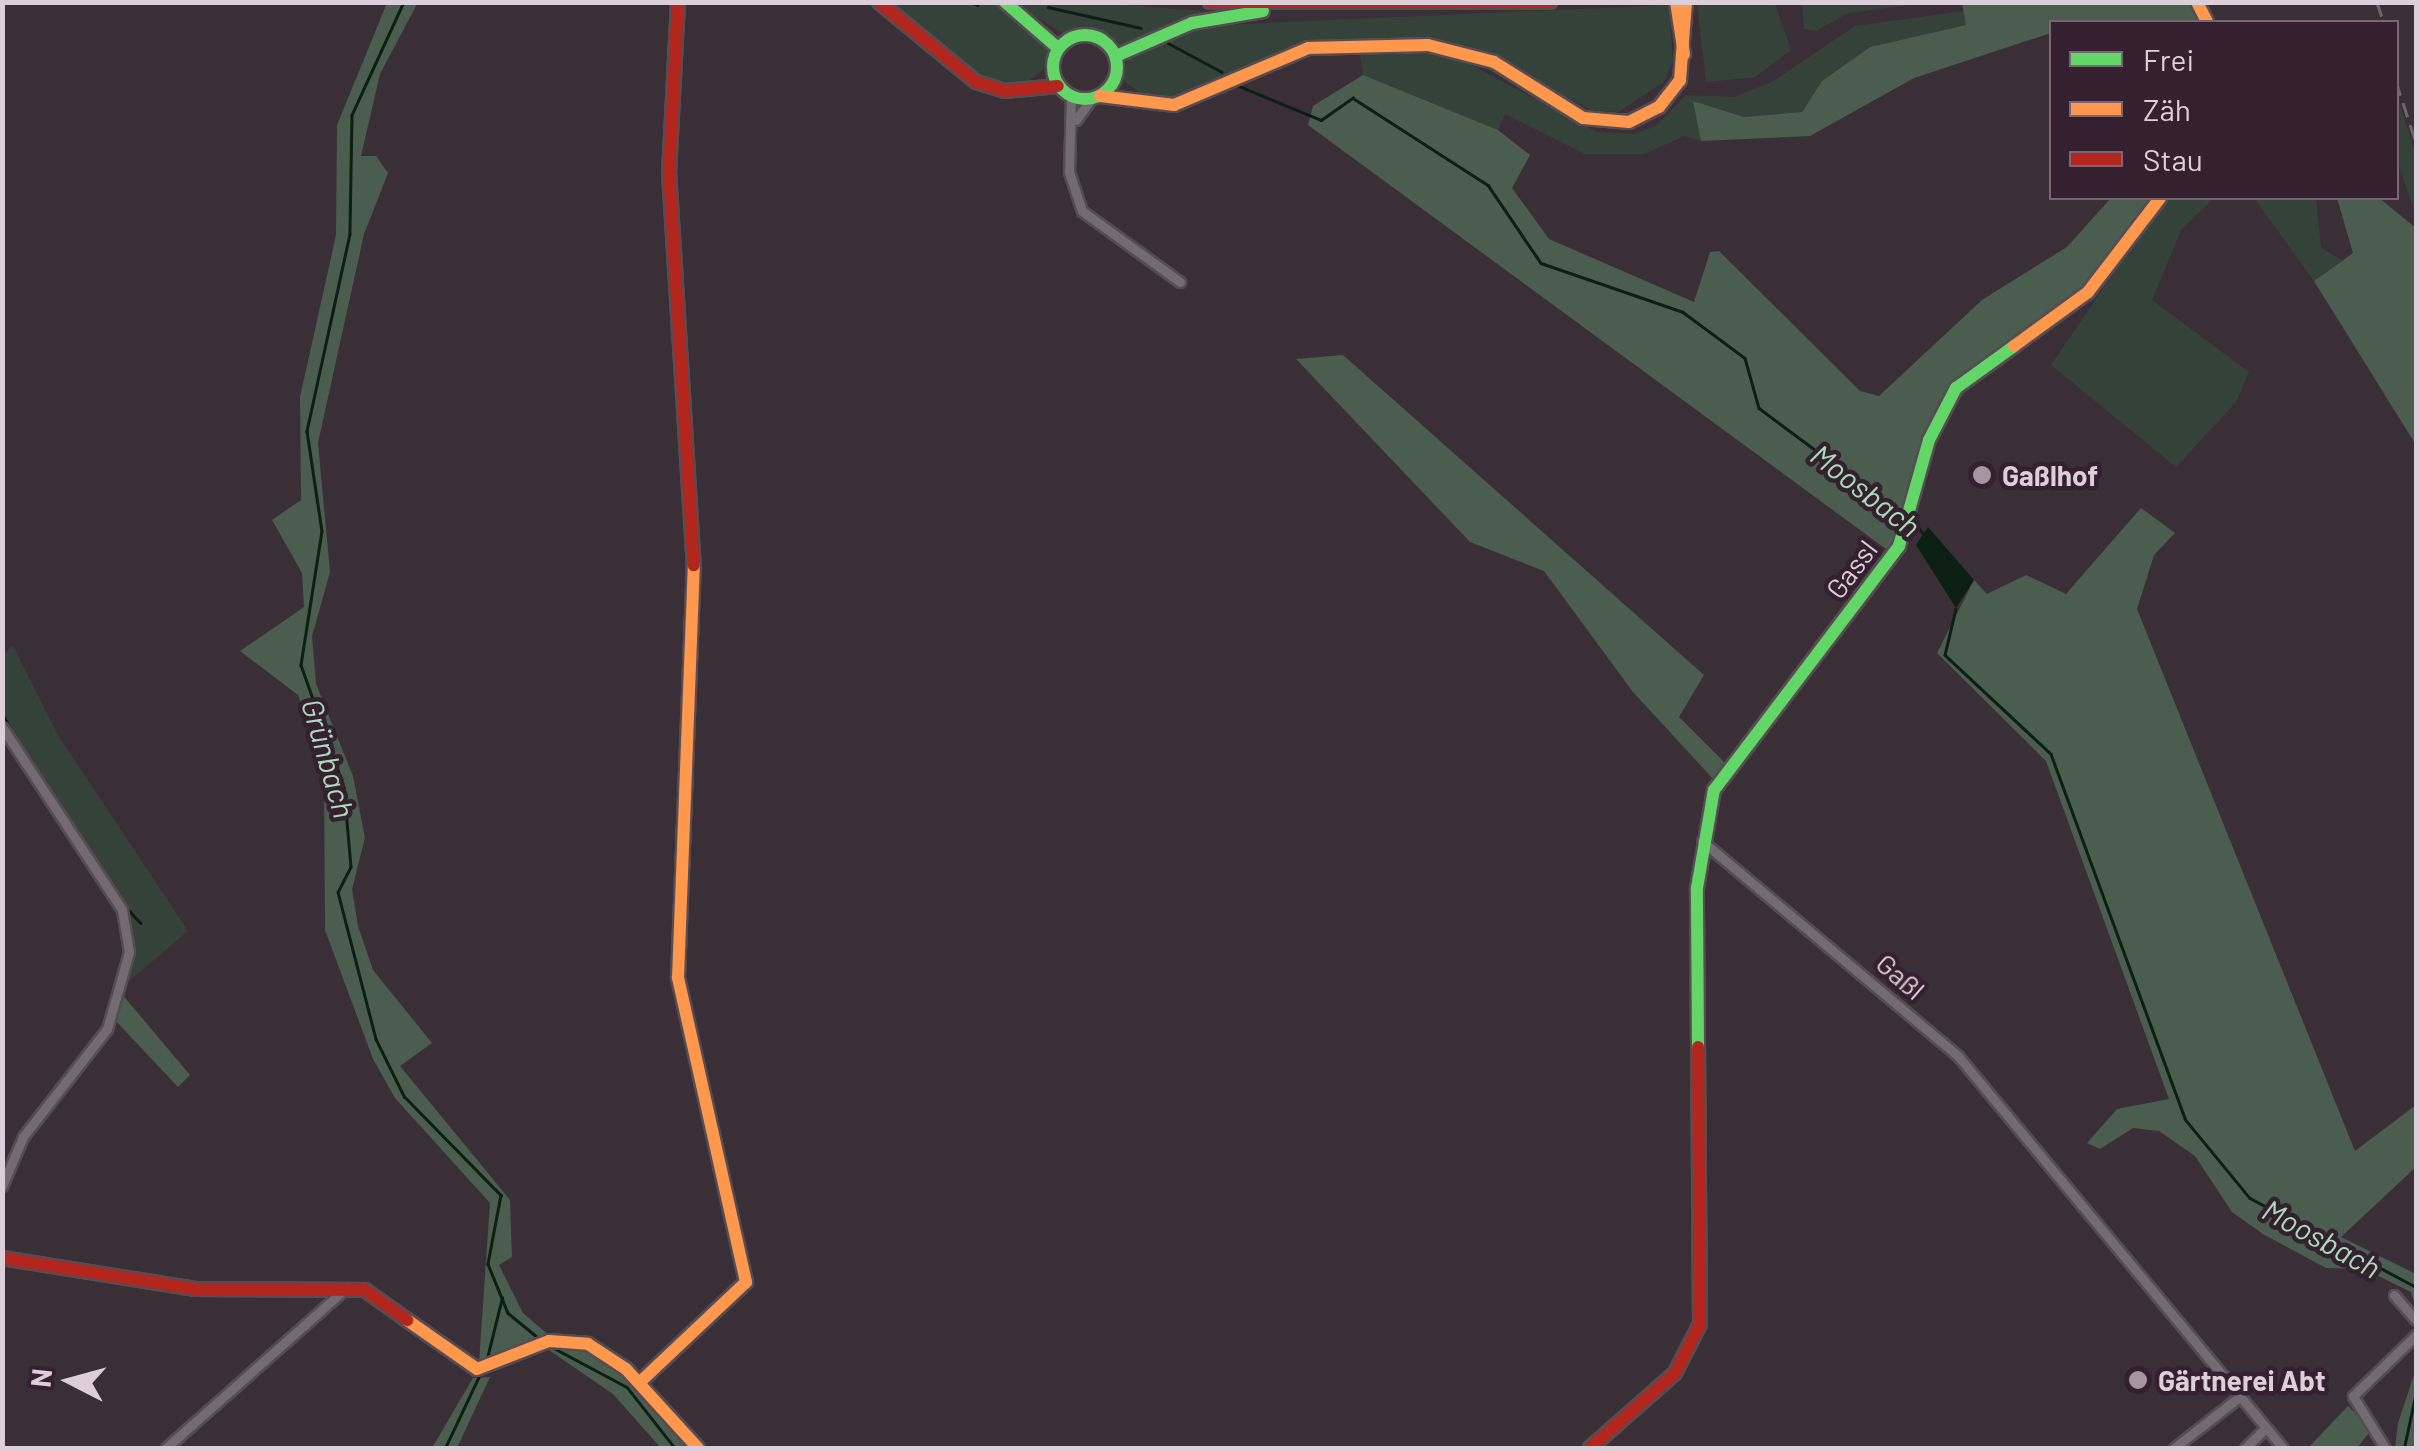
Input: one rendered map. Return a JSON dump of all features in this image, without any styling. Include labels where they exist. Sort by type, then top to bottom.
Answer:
[{"type":"main road","points":[[639,1383],[746,1282],[678,978],[696,524],[669,172],[678,2]]},
{"type":"main road","points":[[879,2],[976,82],[1058,86]]},
{"type":"main road","points":[[1004,2],[1058,48]]},
{"type":"main road","points":[[1210,2],[1292,6],[1550,2]]},
{"type":"main road","points":[[1676,2],[1683,29]]},
{"type":"main road","points":[[1052,68],[1058,86],[1070,96],[1174,105],[1308,48],[1428,45],[1494,62],[1584,118],[1622,123],[1666,102],[1684,54],[1686,2]]},
{"type":"main road","points":[[1116,56],[1192,23],[1292,6]]},
{"type":"main road","points":[[1034,86],[1052,68],[1058,48],[1088,34],[1116,56]]},
{"type":"main road","points":[[1096,97],[1114,80],[1116,56]]},
{"type":"main road","points":[[1114,80],[1130,100]]},
{"type":"main road","name":"Gassl","points":[[1700,840],[1714,790],[1909,519],[1929,440],[1956,388],[2088,292],[2158,200]]},
{"type":"main road","points":[[1590,1448],[1675,1373],[1700,1324],[1700,840]]},
{"type":"main road","points":[[2,1258],[196,1288],[346,1288],[385,1300],[442,1352],[483,1368],[540,1343],[559,1340],[607,1354],[698,1448]]},
{"type":"street","points":[[1070,96],[1075,123],[1069,172],[1083,212],[1180,282]]},
{"type":"street","points":[[1075,123],[1096,97]]},
{"type":"street","points":[[2,727],[122,910],[129,952],[107,1030],[24,1136],[2,1186]]},
{"type":"street","name":"Gaßl","points":[[1700,840],[1958,1056],[2283,1448]]},
{"type":"street","points":[[166,1448],[346,1288]]},
{"type":"street","points":[[2394,1295],[2416,1320]]},
{"type":"street","points":[[2385,1448],[2353,1396],[2416,1335]]},
{"type":"street","points":[[2174,1448],[2238,1398]]},
{"type":"street","points":[[2244,1448],[2265,1429]]},
{"type":"shaded area","points":[[1802,2],[1925,3],[1848,13],[1816,31],[1804,29]]},
{"type":"shaded area","points":[[387,3],[417,4],[380,74],[361,156],[376,156],[388,173],[364,234],[318,443],[330,572],[312,636],[316,684],[353,776],[365,838],[352,889],[358,926],[373,970],[432,1043],[400,1066],[510,1200],[512,1257],[499,1265],[523,1313],[551,1337],[479,1363],[490,1203],[395,1098],[373,1059],[325,930],[324,772],[298,695],[240,651],[304,607],[302,573],[272,520],[301,500],[300,397],[336,235],[337,125]]},
{"type":"shaded area","points":[[891,3],[996,3],[1052,46],[1050,65],[1024,84],[974,77]]},
{"type":"shaded area","points":[[1013,3],[1100,3],[1215,12],[1117,48],[1094,30],[1066,35]]},
{"type":"shaded area","points":[[1697,3],[1775,4],[1791,50],[1755,77],[1706,82]]},
{"type":"shaded area","points":[[1962,3],[2190,3],[2200,20],[2049,20],[2049,34],[1914,78],[1810,136],[1701,141],[1693,101],[1744,117],[1802,112],[1822,81],[1870,47],[1966,25]]},
{"type":"shaded area","points":[[1669,5],[1673,60],[1664,82],[1618,112],[1591,110],[1469,46],[1418,38],[1313,42],[1181,97],[1150,100],[1121,79],[1129,54],[1197,26]]},
{"type":"shaded area","points":[[1964,11],[1966,25],[1870,47],[1822,81],[1802,112],[1744,117],[1694,101],[1701,141],[1684,136],[1645,154],[1585,154],[1505,114],[1498,130],[1363,75],[1359,49],[1447,52],[1597,132],[1634,134],[1656,126],[1686,95],[1734,97],[1772,82],[1855,26]]},
{"type":"shaded area","points":[[1363,75],[1498,130],[1530,155],[1512,188],[1549,239],[1694,302],[1710,252],[1719,251],[1860,391],[1879,396],[1982,300],[2067,247],[2109,200],[2153,200],[2084,290],[1974,367],[1942,402],[1890,552],[1308,125],[1313,106]]},
{"type":"shaded area","points":[[2399,101],[2416,155],[2416,216],[2399,167]]},
{"type":"shaded area","points":[[2164,200],[2212,200],[2181,230],[2152,300],[2249,372],[2236,402],[2176,467],[2051,365]]},
{"type":"shaded area","points":[[2255,200],[2316,200],[2321,248],[2342,260],[2314,281]]},
{"type":"shaded area","points":[[2338,200],[2381,200],[2416,228],[2416,445],[2314,281],[2353,253]]},
{"type":"shaded area","points":[[1343,355],[1704,675],[1679,717],[1726,764],[1715,781],[1633,692],[1544,571],[1470,542],[1296,359]]},
{"type":"shaded area","points":[[2141,508],[2175,533],[2154,555],[2137,609],[2355,1151],[2416,1105],[2416,1167],[2341,1237],[2416,1274],[2416,1308],[2411,1292],[2364,1269],[2326,1268],[2263,1234],[2232,1212],[2195,1156],[2159,1131],[2133,1128],[2100,1149],[2087,1143],[2117,1109],[2169,1099],[2046,761],[1937,653],[1974,580],[1987,594],[2026,575],[2066,594]]},
{"type":"shaded area","points":[[1928,527],[1974,580],[1956,608],[1916,545]]},
{"type":"shaded area","points":[[13,646],[59,737],[188,931],[122,987],[127,911],[35,786],[3,723],[2,655]]},
{"type":"shaded area","points":[[121,993],[190,1075],[178,1087],[113,1018]]},
{"type":"shaded area","points":[[543,1346],[593,1352],[614,1365],[689,1445],[661,1448],[613,1394]]},
{"type":"shaded area","points":[[2416,1369],[2416,1448],[2395,1448],[2398,1423]]},
{"type":"shaded area","points":[[490,1377],[457,1448],[432,1448],[473,1378]]},
{"type":"shaded area","points":[[2348,1406],[2372,1429],[2357,1448],[2308,1448]]},
{"type":"waterway","name":"Grünbach","points":[[404,2],[352,115],[350,234],[307,431],[322,531],[301,665],[344,787],[351,867],[338,892],[376,1039],[404,1096],[501,1195],[488,1264],[508,1313],[541,1340]]},
{"type":"waterway","name":"Moosbach","points":[[969,2],[978,5]]},
{"type":"waterway","name":"Moosbach","points":[[1048,7],[1141,28]]},
{"type":"waterway","name":"Moosbach","points":[[1168,43],[1222,72]]},
{"type":"waterway","name":"Moosbach","points":[[1239,86],[1321,120],[1353,98],[1488,185],[1541,263],[1683,312],[1745,358],[1759,408],[1904,516]]},
{"type":"waterway","name":"Moosbach","points":[[1911,520],[1926,536]]},
{"type":"waterway","name":"Moosbach","points":[[1956,609],[1945,655],[2051,754],[2185,1119],[2250,1198],[2416,1287]]},
{"type":"waterway","points":[[2,713],[17,741]]},
{"type":"waterway","points":[[103,873],[115,891]]},
{"type":"waterway","points":[[125,906],[141,923]]},
{"type":"waterway","points":[[487,1358],[502,1298]]},
{"type":"waterway","name":"Grünbach","points":[[552,1347],[627,1387],[675,1448]]},
{"type":"waterway","points":[[445,1448],[480,1374]]},
{"type":"waterway","name":"Moosbach","points":[[2404,1448],[2416,1392]]},
{"type":"railway","points":[[2377,2],[2383,20]]},
{"type":"railway","points":[[2399,90],[2416,142]]},
{"type":"traffic: fast","points":[[1005,2],[1058,48]]},
{"type":"traffic: fast","points":[[1116,56],[1192,23],[1263,11]]},
{"type":"traffic: fast","points":[[1085,35],[1108,44],[1117,67],[1108,90],[1085,99],[1062,90],[1053,67],[1062,44],[1085,35]]},
{"type":"traffic: fast","points":[[1698,1047],[1697,888],[1714,790],[1899,546],[1929,440],[1956,388],[2014,346]]},
{"type":"traffic: slow","points":[[1676,2],[1684,54]]},
{"type":"traffic: slow","points":[[1100,96],[1174,105],[1308,48],[1428,45],[1494,62],[1583,118],[1629,122],[1659,107],[1680,80],[1686,2]]},
{"type":"traffic: slow","points":[[2197,2],[2206,20]]},
{"type":"traffic: slow","points":[[2014,346],[2088,292],[2158,200]]},
{"type":"traffic: slow","points":[[639,1383],[746,1282],[678,978],[694,565]]},
{"type":"traffic: slow","points":[[407,1320],[477,1369],[549,1341],[588,1344],[626,1369],[698,1448]]},
{"type":"traffic: jam","points":[[678,2],[669,172],[694,565]]},
{"type":"traffic: jam","points":[[879,2],[976,82],[1005,91],[1058,86]]},
{"type":"traffic: jam","points":[[1210,2],[1550,2]]},
{"type":"traffic: jam","points":[[1590,1448],[1675,1373],[1700,1324],[1698,1047]]},
{"type":"traffic: jam","points":[[2,1258],[196,1289],[365,1290],[407,1320]]},
{"type":"place","name":"Gaßlhof","points":[[1982,475]]},
{"type":"place","name":"Gärtnerei Abt","points":[[2138,1380]]}]
